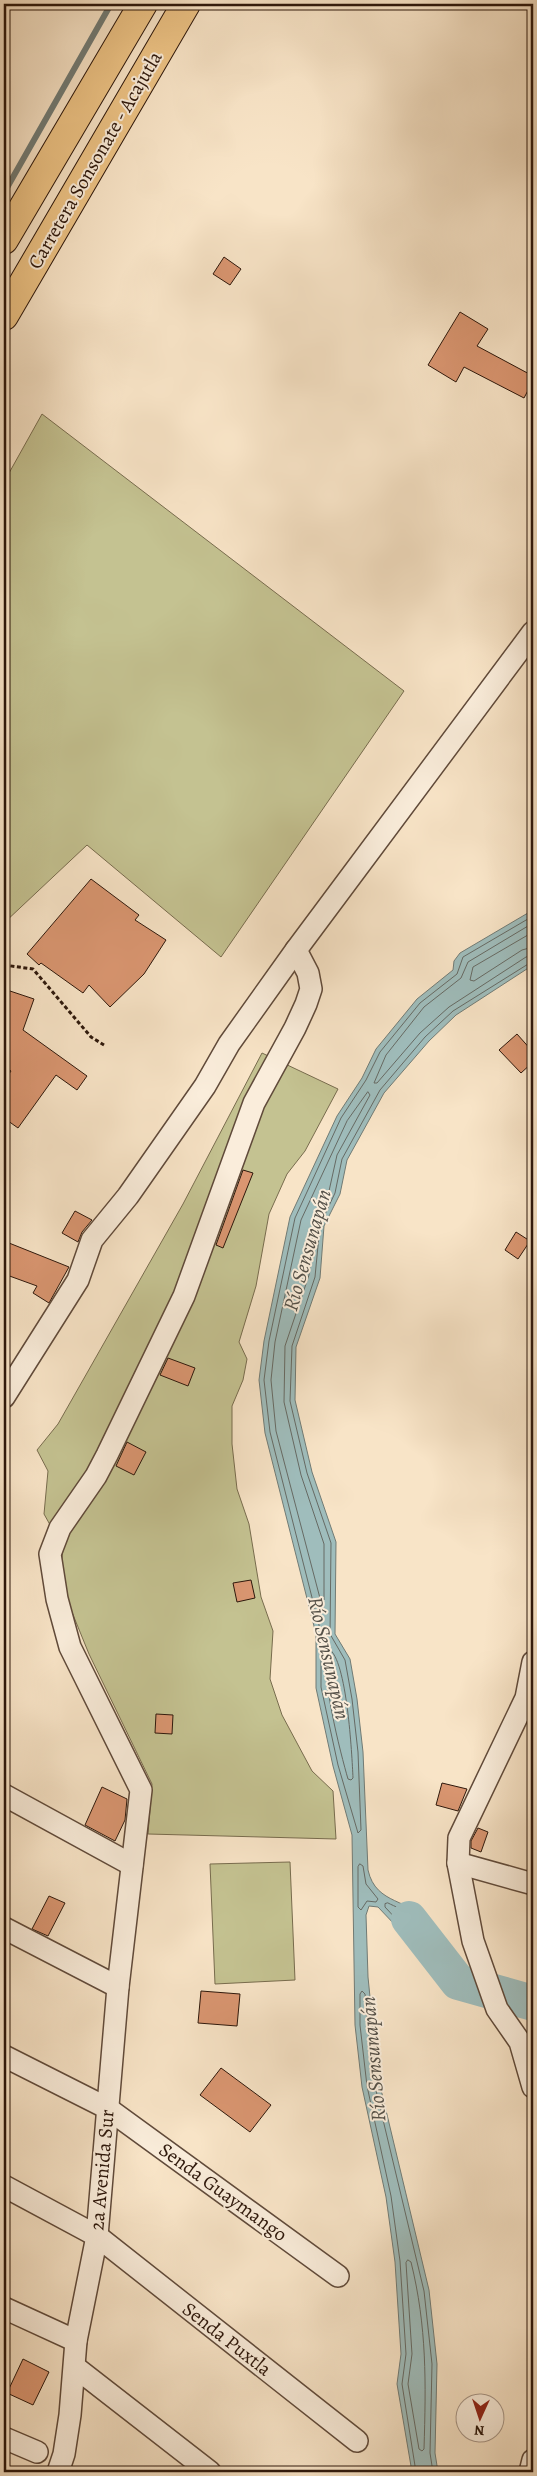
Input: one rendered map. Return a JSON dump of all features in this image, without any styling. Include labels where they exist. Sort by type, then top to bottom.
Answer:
[{"type":"highway","points":[[4,240],[143,4]]},
{"type":"highway","name":"Carretera Sonsonate - Acajutla","points":[[4,316],[186,4]]},
{"type":"street","points":[[4,1397],[78,1280],[92,1240],[128,1196],[205,1086],[229,1044],[296,950],[533,632]]},
{"type":"street","name":"2a Avenida Sur","points":[[58,2472],[64,2454],[70,2415],[76,2341],[97,2236],[118,1987],[141,1790],[70,1647],[57,1599],[50,1554],[60,1528],[96,1476],[107,1455],[184,1296],[254,1103],[306,1004],[311,989],[308,973],[296,950]]},
{"type":"street","points":[[533,1662],[526,1698],[528,1708],[459,1838],[458,1863],[473,1941],[498,2009],[520,2042],[533,2086]]},
{"type":"street","points":[[4,1796],[132,1865]]},
{"type":"street","points":[[458,1863],[533,1884]]},
{"type":"street","points":[[4,1928],[118,1987]]},
{"type":"street","name":"Senda Guaymango","points":[[4,2056],[108,2108],[338,2276]]},
{"type":"street","name":"Senda Puxtla","points":[[4,2186],[97,2236],[357,2441]]},
{"type":"street","points":[[4,2308],[76,2341]]},
{"type":"street","points":[[75,2367],[210,2472]]},
{"type":"street","points":[[4,2438],[35,2451]]},
{"type":"street","points":[[530,2472],[533,2460]]},
{"type":"path","points":[[4,965],[33,969],[92,1037],[104,1045]]},
{"type":"shaded area","points":[[42,414],[404,691],[221,957],[87,845],[4,923],[4,482]]},
{"type":"shaded area","points":[[262,1053],[338,1089],[305,1151],[287,1174],[269,1214],[256,1286],[239,1342],[247,1359],[243,1380],[232,1406],[232,1444],[237,1489],[249,1524],[261,1597],[273,1631],[270,1679],[282,1715],[312,1771],[333,1791],[336,1839],[148,1834],[152,1784],[89,1654],[67,1600],[61,1568],[63,1548],[44,1514],[48,1471],[37,1450],[58,1424],[183,1204]]},
{"type":"shaded area","points":[[290,1862],[295,1980],[215,1984],[210,1864]]},
{"type":"water","name":"Río Sensunapán","points":[[533,910],[533,965],[456,1015],[429,1041],[384,1093],[347,1160],[340,1194],[324,1226],[320,1278],[296,1347],[295,1400],[312,1472],[336,1542],[335,1634],[350,1659],[357,1699],[363,1752],[368,1870],[372,1882],[378,1890],[413,1909],[428,1923],[439,1957],[426,1945],[396,1926],[378,1907],[369,1906],[366,1915],[368,1977],[378,2077],[429,2290],[437,2364],[435,2453],[438,2472],[412,2472],[397,2384],[401,2354],[395,2262],[386,2197],[362,2087],[355,2025],[352,1835],[333,1766],[316,1688],[316,1634],[265,1433],[259,1380],[264,1341],[290,1217],[337,1116],[362,1078],[376,1049],[417,999],[453,970],[454,961],[460,953]]},
{"type":"building","points":[[224,257],[241,269],[230,285],[213,274]]},
{"type":"building","points":[[460,312],[488,329],[477,346],[533,376],[533,381],[524,398],[464,367],[456,382],[428,365]]},
{"type":"building","points":[[91,879],[139,915],[135,920],[166,940],[144,974],[110,1007],[89,985],[83,993],[41,963],[39,965],[27,954]]},
{"type":"building","points":[[4,989],[34,999],[23,1030],[87,1076],[77,1090],[56,1075],[18,1128],[4,1118],[4,1081],[11,1071],[4,1066]]},
{"type":"building","points":[[517,1034],[533,1052],[533,1062],[521,1073],[499,1050]]},
{"type":"building","points":[[243,1170],[253,1173],[223,1248],[216,1245]]},
{"type":"building","points":[[75,1211],[92,1220],[82,1232],[78,1242],[62,1233]]},
{"type":"building","points":[[516,1232],[530,1241],[518,1259],[505,1250]]},
{"type":"building","points":[[4,1241],[69,1267],[49,1303],[33,1293],[37,1286],[4,1274]]},
{"type":"building","points":[[168,1358],[195,1368],[188,1386],[160,1375]]},
{"type":"building","points":[[127,1442],[146,1452],[134,1475],[116,1466]]},
{"type":"building","points":[[251,1580],[255,1598],[237,1602],[233,1583]]},
{"type":"building","points":[[156,1714],[173,1715],[172,1734],[155,1733]]},
{"type":"building","points":[[442,1783],[467,1789],[458,1811],[436,1805]]},
{"type":"building","points":[[102,1787],[127,1799],[125,1820],[115,1841],[85,1825]]},
{"type":"building","points":[[478,1828],[488,1832],[481,1852],[471,1848],[471,1841]]},
{"type":"building","points":[[49,1896],[65,1903],[48,1936],[32,1929]]},
{"type":"building","points":[[201,1991],[240,1994],[237,2026],[198,2023]]},
{"type":"building","points":[[221,2068],[271,2105],[250,2132],[200,2095]]},
{"type":"building","points":[[23,2359],[49,2372],[33,2405],[7,2393]]},
{"type":"waterway","points":[[4,193],[111,4]]},
{"type":"waterway","points":[[409,1919],[458,1982],[533,2003]]}]
